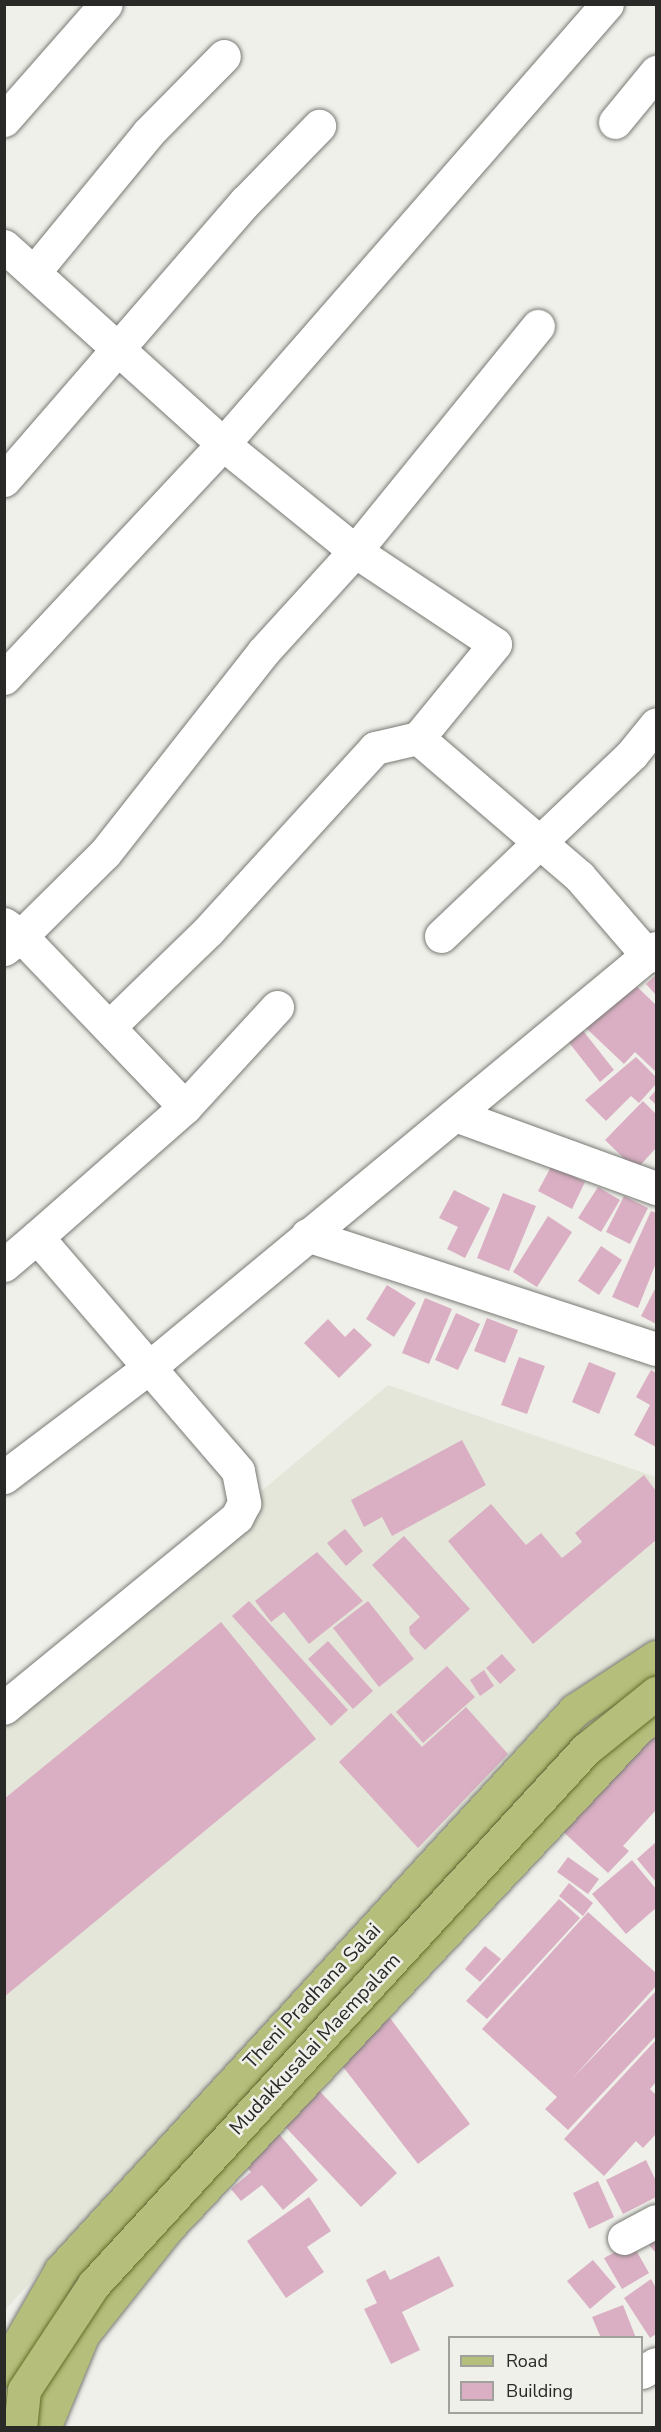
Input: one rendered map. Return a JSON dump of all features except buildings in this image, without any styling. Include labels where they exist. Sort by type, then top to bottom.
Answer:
[{"type":"main road","name":"Theni Pradhana Salai","points":[[4,2369],[61,2270],[93,2235],[575,1710],[657,1657]]},
{"type":"main road","name":"Mudakkusalai Maempalam","points":[[20,2427],[24,2390],[94,2283],[586,1749],[657,1693]]},
{"type":"main road","points":[[4,2419],[44,2427],[83,2334],[169,2226],[639,1727],[657,1716]]},
{"type":"street","points":[[4,120],[106,4]]},
{"type":"street","points":[[4,678],[223,444],[607,4]]},
{"type":"street","points":[[34,272],[148,133],[224,56]]},
{"type":"street","points":[[615,122],[657,72]]},
{"type":"street","points":[[4,480],[122,350],[246,201],[319,126]]},
{"type":"street","points":[[4,246],[122,350],[223,444],[355,550],[495,644],[418,738],[375,748],[208,931],[110,1026]]},
{"type":"street","points":[[185,1107],[110,1026],[10,936],[105,853],[264,651],[355,550],[538,326]]},
{"type":"street","points":[[441,936],[537,842],[632,754],[657,724]]},
{"type":"street","points":[[4,1477],[152,1365],[652,952],[579,876],[418,738]]},
{"type":"street","points":[[4,1265],[185,1107],[277,1007]]},
{"type":"street","points":[[455,1115],[657,1188]]},
{"type":"street","points":[[307,1235],[657,1350]]},
{"type":"street","points":[[4,1708],[237,1517],[244,1503],[238,1471],[152,1365],[37,1237]]},
{"type":"street","points":[[624,2238],[657,2221]]},
{"type":"street","points":[[643,2371],[657,2364]]},
{"type":"shaded area","points":[[388,1385],[656,1477],[656,1640],[564,1697],[5,2310],[5,1706]]}]
